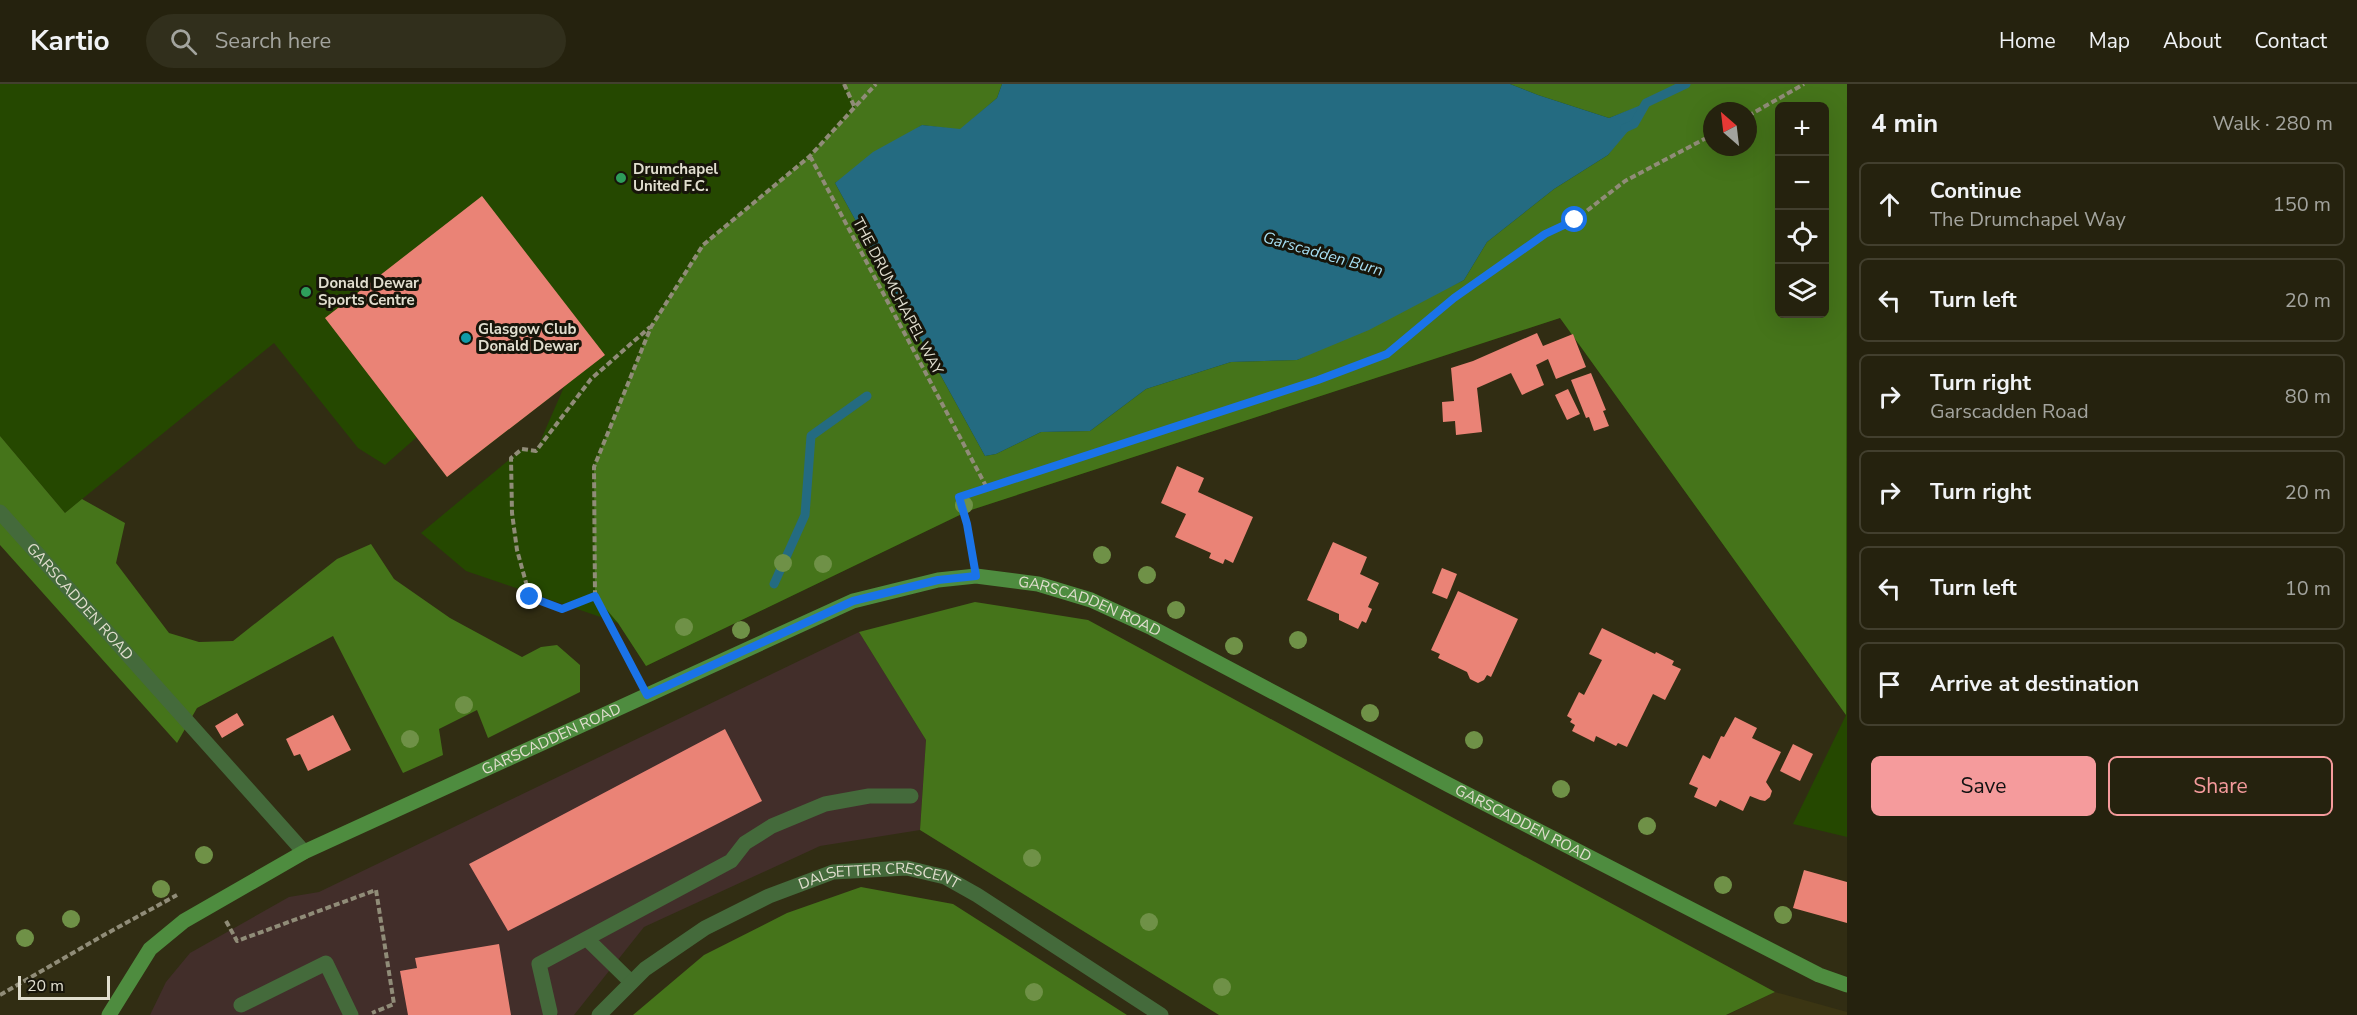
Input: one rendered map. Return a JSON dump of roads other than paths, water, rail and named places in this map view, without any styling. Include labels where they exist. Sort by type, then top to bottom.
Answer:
[{"type":"street","name":"GARSCADDEN ROAD","points":[[0,512],[304,852]]},
{"type":"street","name":"GARSCADDEN ROAD","points":[[109,1015],[150,949],[184,921],[304,852],[853,601],[938,580],[976,576],[1009,579],[1049,587],[1091,600],[1152,628],[1449,785],[1819,975],[1847,985]]},
{"type":"street","points":[[550,1012],[539,964],[731,861],[745,843],[772,826],[825,804],[869,796],[911,796]]},
{"type":"street","name":"DALSETTER CRESCENT","points":[[599,1015],[645,969],[705,928],[769,896],[833,872],[907,868],[945,877],[969,890],[1161,1015]]},
{"type":"street","points":[[587,939],[631,982]]},
{"type":"street","points":[[241,1005],[326,963],[351,1015]]},
{"type":"street","points":[[122,997],[123,1015]]},
{"type":"water","points":[[1002,84],[1510,84],[1609,118],[1646,103],[1634,124],[1608,155],[1554,189],[1487,242],[1464,280],[1369,330],[1297,360],[1231,362],[1146,389],[1090,431],[1041,432],[996,454],[985,456],[835,183],[873,152],[922,125],[960,129],[997,98]]},
{"type":"waterway","name":"Garscadden Burn","points":[[1625,128],[1634,124],[1646,103],[1686,84]]},
{"type":"waterway","name":"Garscadden Burn","points":[[774,584],[805,515],[811,436],[867,396]]},
{"type":"place","name":"Drumchapel United F.C.","points":[[621,178]]},
{"type":"place","name":"Donald Dewar Sports Centre","points":[[306,292]]},
{"type":"place","name":"Glasgow Club Donald Dewar","points":[[466,338]]}]
